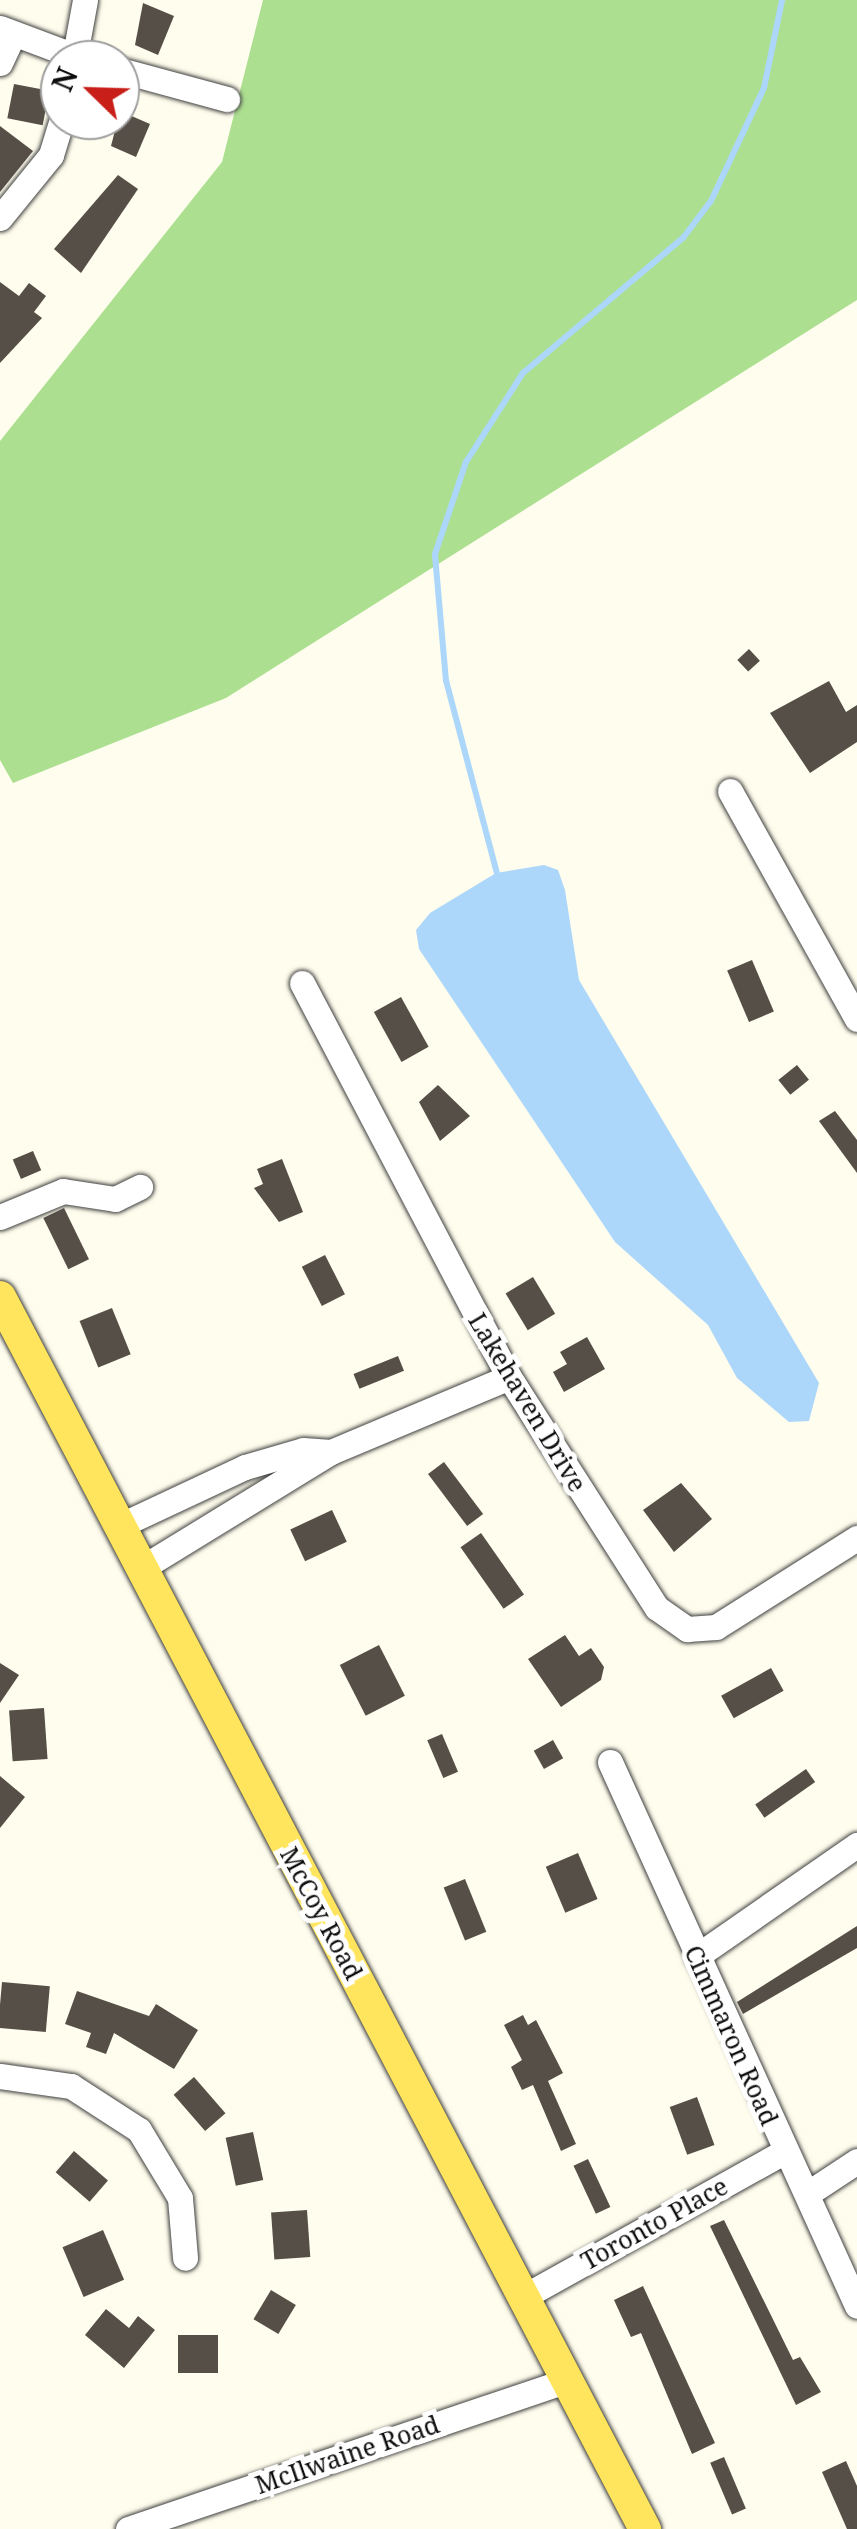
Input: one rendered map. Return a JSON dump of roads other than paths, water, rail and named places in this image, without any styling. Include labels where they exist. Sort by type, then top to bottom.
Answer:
[{"type":"main road","name":"McCoy Road","points":[[0,1297],[645,2529]]},
{"type":"street","points":[[80,40],[85,0]]},
{"type":"street","points":[[0,64],[6,32],[40,45]]},
{"type":"street","points":[[140,75],[227,98]]},
{"type":"street","points":[[0,218],[51,155],[56,140]]},
{"type":"street","points":[[730,791],[848,983],[857,1019]]},
{"type":"street","name":"Lakehaven Drive","points":[[302,983],[509,1377],[670,1621],[716,1626],[857,1538]]},
{"type":"street","points":[[0,1217],[63,1191],[115,1200],[140,1187]]},
{"type":"street","points":[[140,1568],[331,1452],[509,1377]]},
{"type":"street","points":[[118,1526],[260,1462],[331,1452]]},
{"type":"street","name":"Cimmaron Road","points":[[610,1762],[857,2306]]},
{"type":"street","points":[[696,1956],[857,1845]]},
{"type":"street","points":[[0,2076],[71,2086],[139,2130],[180,2198],[185,2258]]},
{"type":"street","name":"Toronto Place","points":[[523,2297],[785,2151]]},
{"type":"street","points":[[807,2194],[857,2161]]},
{"type":"street","name":"McIlwaine Road","points":[[128,2529],[567,2380]]},
{"type":"water","points":[[544,865],[558,870],[565,890],[579,980],[819,1383],[809,1421],[789,1422],[737,1378],[708,1325],[615,1242],[419,949],[416,930],[430,913],[496,873]]},
{"type":"waterway","points":[[499,881],[446,681],[435,554],[466,462],[523,373],[683,238],[711,201],[764,88],[782,0]]}]
